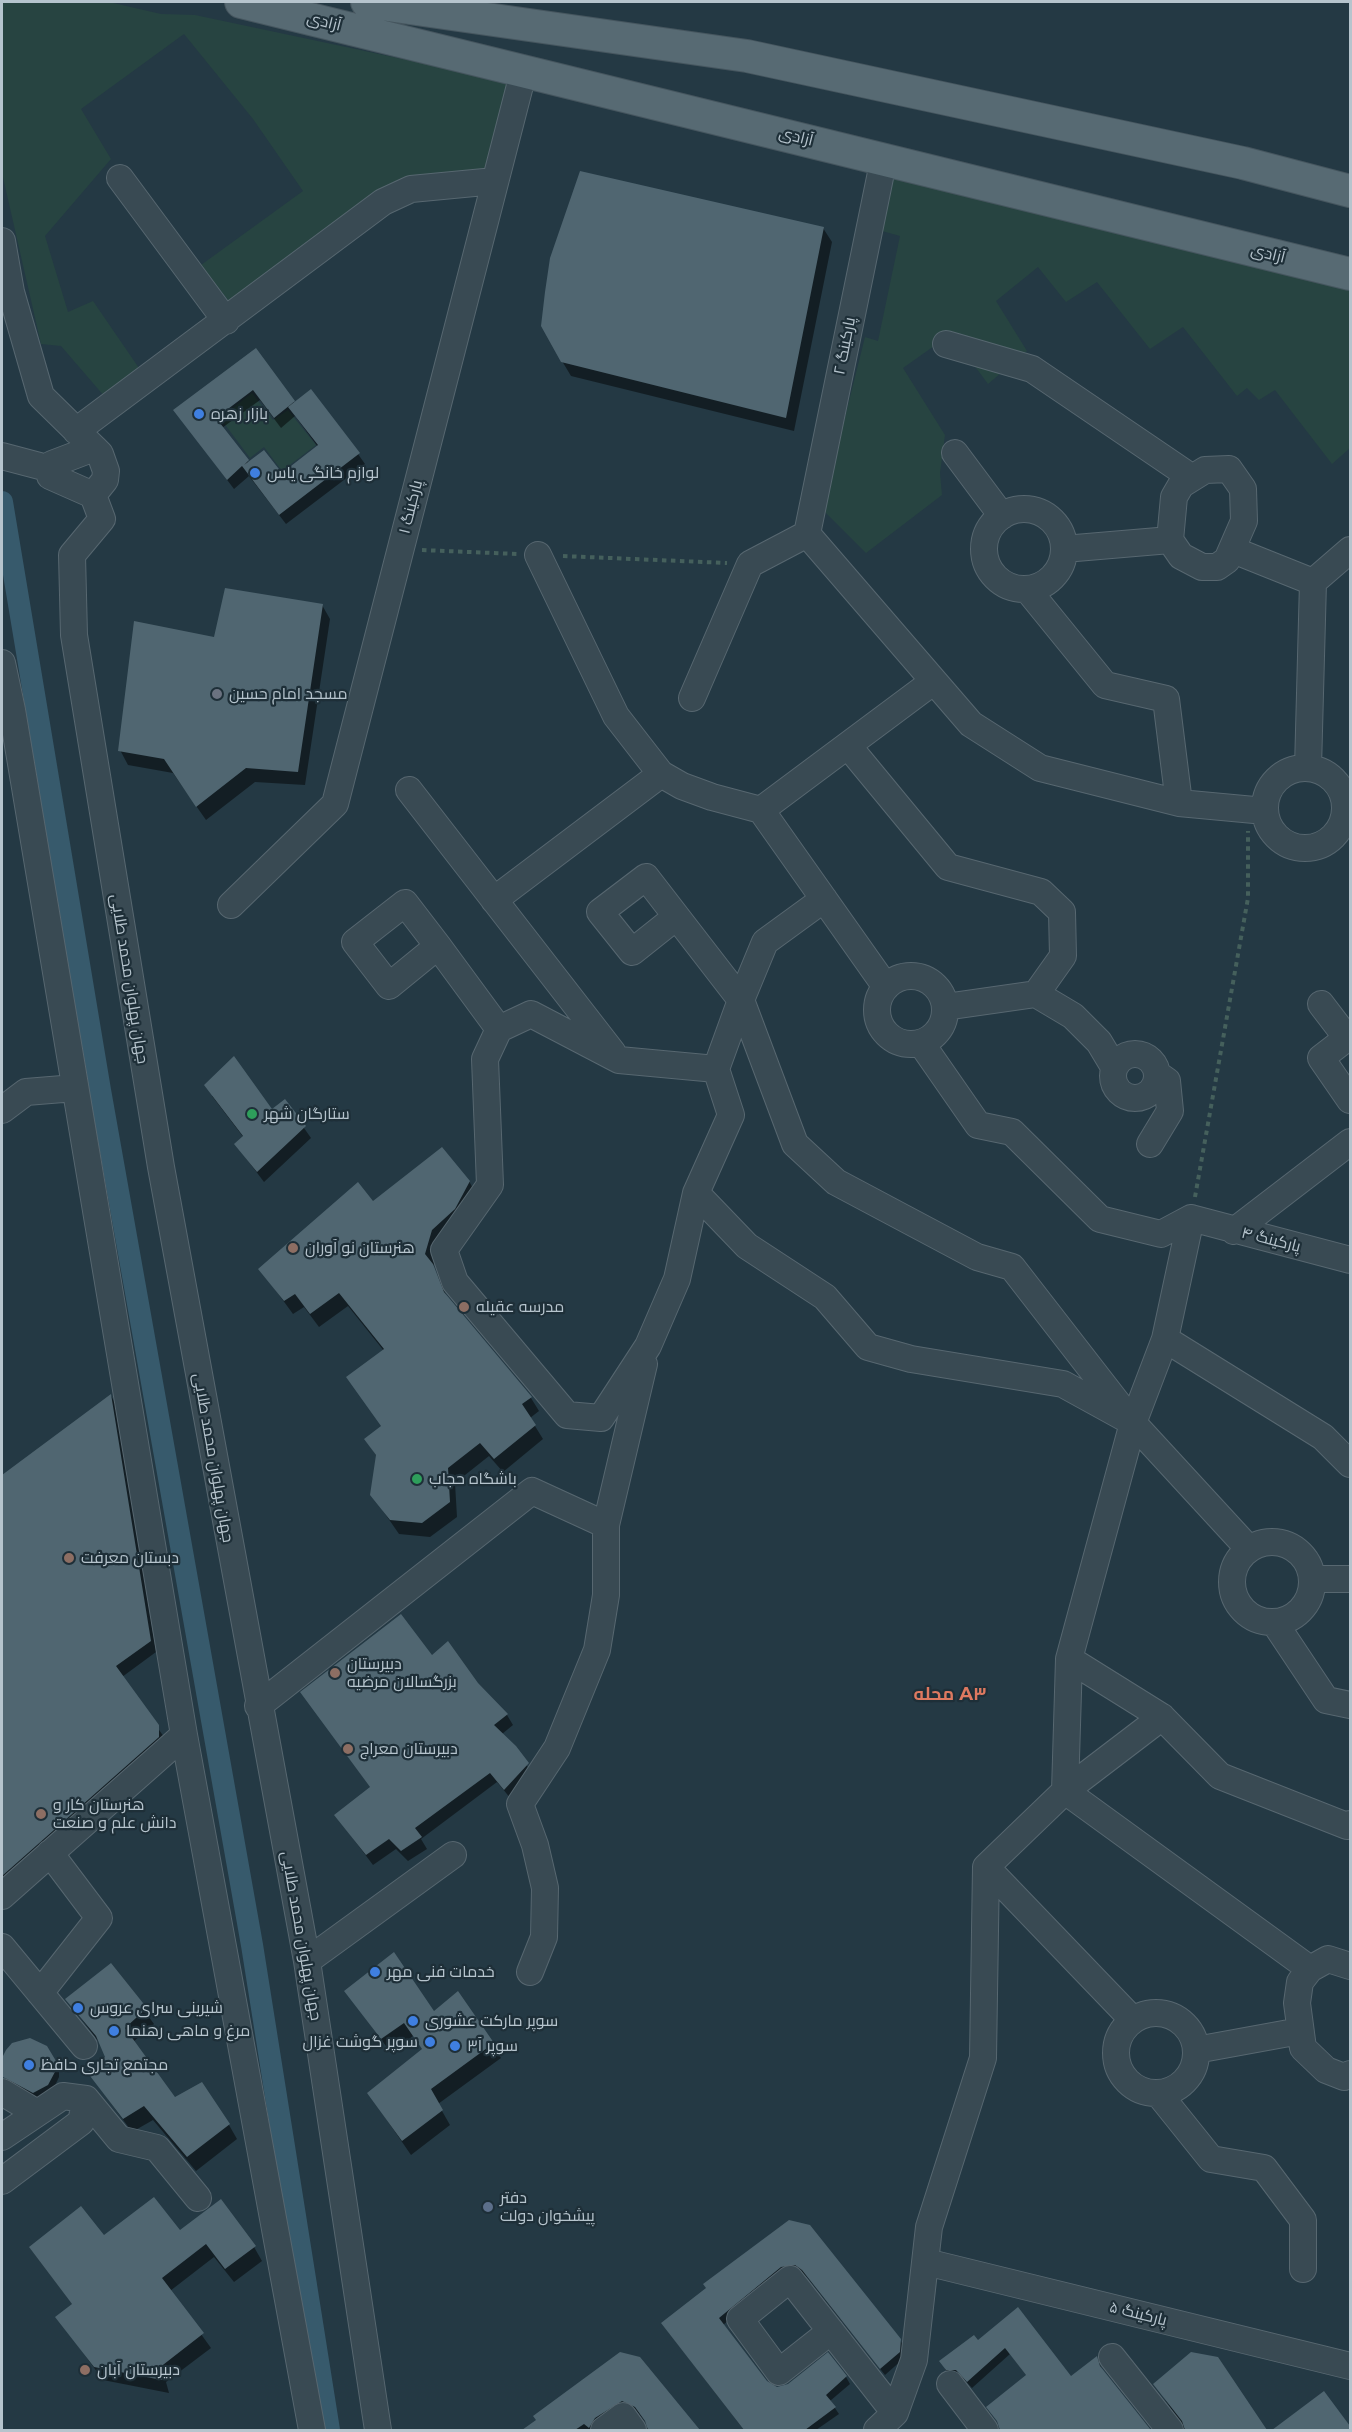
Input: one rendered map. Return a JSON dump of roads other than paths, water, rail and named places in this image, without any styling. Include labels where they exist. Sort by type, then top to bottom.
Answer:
[{"type":"main road","name":"آزادی","points":[[241,2],[1350,274]]},
{"type":"main road","points":[[367,2],[747,56],[1243,163],[1350,191]]},
{"type":"street","name":"پارکینگ ۱","points":[[231,905],[335,804],[524,70]]},
{"type":"street","name":"پارکینگ ۲","points":[[807,534],[884,158]]},
{"type":"street","points":[[120,178],[226,321]]},
{"type":"street","points":[[2,241],[11,292],[41,396],[85,439],[105,462],[105,480],[93,495],[50,476],[52,464],[85,439],[226,321],[383,202],[411,189],[495,181]]},
{"type":"street","points":[[946,344],[1032,369],[1191,477]]},
{"type":"street","points":[[955,453],[1002,516]]},
{"type":"street","points":[[2,456],[51,469]]},
{"type":"street","points":[[1205,470],[1229,470],[1243,489],[1244,521],[1227,561],[1217,567],[1202,567],[1181,556],[1170,540],[1174,497],[1191,477],[1205,470]]},
{"type":"street","name":"جهان پهلوان محمد طلایی","points":[[93,495],[102,519],[72,555],[74,635],[161,1167],[258,1706],[307,1961],[378,2430]]},
{"type":"street","points":[[1027,509],[1040,512],[1060,530],[1064,549],[1060,569],[1051,579],[1027,590],[1002,583],[986,562],[986,537],[992,525],[1002,516],[1014,511],[1027,509]]},
{"type":"street","points":[[692,698],[750,564],[807,534],[971,724],[1040,768],[1179,803],[1256,810],[1275,835],[1284,842],[1307,848],[1329,840],[1347,822],[1341,791],[1333,780],[1322,772],[1308,768],[1295,769],[1282,775],[1272,785],[1256,810]]},
{"type":"street","points":[[1064,549],[1170,540]]},
{"type":"street","points":[[1233,550],[1313,582]]},
{"type":"street","points":[[1308,768],[1313,582],[1350,550]]},
{"type":"street","points":[[538,555],[616,716],[661,774],[682,786],[712,797],[761,810],[886,987]]},
{"type":"street","points":[[1027,590],[1105,685],[1166,699],[1179,803]]},
{"type":"street","points":[[2,663],[184,1735],[312,2430]]},
{"type":"street","points":[[761,810],[849,747],[934,681]]},
{"type":"street","points":[[849,747],[948,867],[1041,892],[1062,912],[1063,956],[1036,994]]},
{"type":"street","points":[[494,900],[661,774]]},
{"type":"street","points":[[410,790],[619,1060]]},
{"type":"street","points":[[716,1069],[619,1060],[531,1014],[499,1029],[485,1059],[490,1185],[444,1250],[455,1282],[567,1415],[601,1418],[648,1346],[677,1279],[696,1193],[731,1115],[716,1069],[741,1000],[765,942],[824,899]]},
{"type":"street","points":[[676,917],[741,1000],[795,1144],[836,1182],[977,1257],[1012,1267],[1133,1423],[1249,1549]]},
{"type":"street","points":[[438,946],[499,1029]]},
{"type":"street","points":[[904,976],[926,979],[942,996],[945,1007],[944,1019],[939,1029],[931,1038],[921,1043],[897,1042],[881,1027],[877,1006],[886,987],[904,976]]},
{"type":"street","points":[[945,1007],[1036,994],[1073,1016],[1099,1042],[1114,1067]]},
{"type":"street","points":[[1321,1004],[1347,1038],[1320,1058],[1350,1100]]},
{"type":"street","points":[[921,1043],[978,1125],[1012,1132],[1100,1219],[1161,1234],[1191,1218]]},
{"type":"street","points":[[1150,1144],[1170,1111],[1167,1082],[1157,1074],[1151,1061],[1138,1054],[1124,1056],[1114,1067],[1112,1074],[1116,1088],[1127,1097],[1134,1099],[1142,1098],[1154,1089],[1157,1074]]},
{"type":"street","points":[[2,1110],[26,1092],[75,1088]]},
{"type":"street","points":[[1234,1231],[1350,1142]]},
{"type":"street","points":[[696,1193],[747,1246],[825,1297],[868,1347],[911,1359],[1063,1384],[1133,1423]]},
{"type":"street","points":[[1065,1791],[1069,1659],[1133,1423],[1165,1339],[1191,1218]]},
{"type":"street","name":"پارکینگ ۴","points":[[1191,1218],[1350,1260]]},
{"type":"street","points":[[1165,1339],[1323,1437],[1350,1464]]},
{"type":"street","points":[[530,1972],[544,1937],[544,1888],[535,1845],[520,1804],[557,1748],[597,1650],[606,1595],[606,1525],[648,1346]]},
{"type":"street","points":[[258,1706],[532,1491],[606,1525]]},
{"type":"street","points":[[1275,1542],[1289,1546],[1304,1559],[1312,1579],[1311,1593],[1305,1605],[1296,1614],[1274,1622],[1251,1617],[1235,1599],[1232,1585],[1233,1571],[1239,1559],[1249,1549],[1261,1543],[1275,1542]]},
{"type":"street","points":[[1312,1579],[1350,1579]]},
{"type":"street","points":[[1274,1622],[1326,1700],[1350,1705]]},
{"type":"street","points":[[1069,1659],[1162,1717],[1220,1776],[1347,1826],[1350,1824]]},
{"type":"street","points":[[886,2422],[914,2360],[929,2227],[983,2058],[986,1867],[1065,1791],[1162,1717]]},
{"type":"street","points":[[2,1896],[184,1735]]},
{"type":"street","points":[[1065,1791],[1310,1969]]},
{"type":"street","points":[[40,1993],[99,1918],[50,1853]]},
{"type":"street","points":[[307,1961],[453,1855]]},
{"type":"street","points":[[986,1867],[1133,2020]]},
{"type":"street","points":[[2,1947],[84,2046]]},
{"type":"street","points":[[1350,1966],[1328,1959],[1310,1969],[1300,1982],[1297,2003],[1303,2048],[1326,2070],[1344,2077],[1350,2073]]},
{"type":"street","points":[[1159,2013],[1173,2017],[1188,2030],[1196,2050],[1195,2062],[1190,2074],[1171,2090],[1158,2093],[1134,2086],[1118,2066],[1118,2040],[1133,2020],[1146,2014],[1159,2013]]},
{"type":"street","points":[[1196,2050],[1300,2031]]},
{"type":"street","points":[[2,2092],[37,2113]]},
{"type":"street","points":[[1158,2093],[1211,2159],[1264,2168],[1303,2220],[1303,2269]]},
{"type":"street","points":[[2,2137],[63,2096],[86,2099],[119,2139],[157,2148],[198,2198]]},
{"type":"street","points":[[2,2181],[81,2122],[86,2099]]},
{"type":"street","name":"پارکینگ ۵","points":[[926,2262],[1350,2366]]},
{"type":"street","points":[[831,2331],[886,2422]]},
{"type":"street","points":[[1112,2357],[1170,2430]]},
{"type":"street","points":[[950,2384],[985,2430]]},
{"type":"street","points":[[604,2430],[622,2416],[633,2430]]},
{"type":"waterway","points":[[2,502],[100,1090],[252,1945],[329,2430]]},
{"type":"place","name":"بازار زهره","points":[[199,414]]},
{"type":"place","name":"لوازم خانگی یاس","points":[[255,473]]},
{"type":"place","name":"مسجد امام حسین","points":[[217,694]]},
{"type":"place","name":"ستارگان شهر","points":[[252,1114]]},
{"type":"place","name":"هنرستان نو آوران","points":[[293,1248]]},
{"type":"place","name":"مدرسه عقیله","points":[[464,1307]]},
{"type":"place","name":"باشگاه حجاب","points":[[417,1479]]},
{"type":"place","name":"دبستان معرفت","points":[[69,1558]]},
{"type":"place","name":"دبیرستان بزرگسالان مرضیه","points":[[335,1673]]},
{"type":"place","name":"دبیرستان معراج","points":[[348,1749]]},
{"type":"place","name":"هنرستان کار و دانش علم و صنعت","points":[[41,1814]]},
{"type":"place","name":"خدمات فنی مهر","points":[[375,1972]]},
{"type":"place","name":"شیرینی سرای عروس","points":[[78,2008]]},
{"type":"place","name":"سوپر مارکت عشوری","points":[[413,2021]]},
{"type":"place","name":"مرغ و ماهی رهنما","points":[[114,2031]]},
{"type":"place","name":"سوپر گوشت غزال","points":[[430,2042]]},
{"type":"place","name":"سوپر آ۳","points":[[455,2046]]},
{"type":"place","name":"مجتمع تجاری حافظ","points":[[29,2065]]},
{"type":"place","name":"دفتر پیشخوان دولت","points":[[488,2207]]},
{"type":"place","name":"دبیرستان آبان","points":[[85,2370]]},
{"type":"district","name":"محله A۳","points":[[950,1695]]}]
